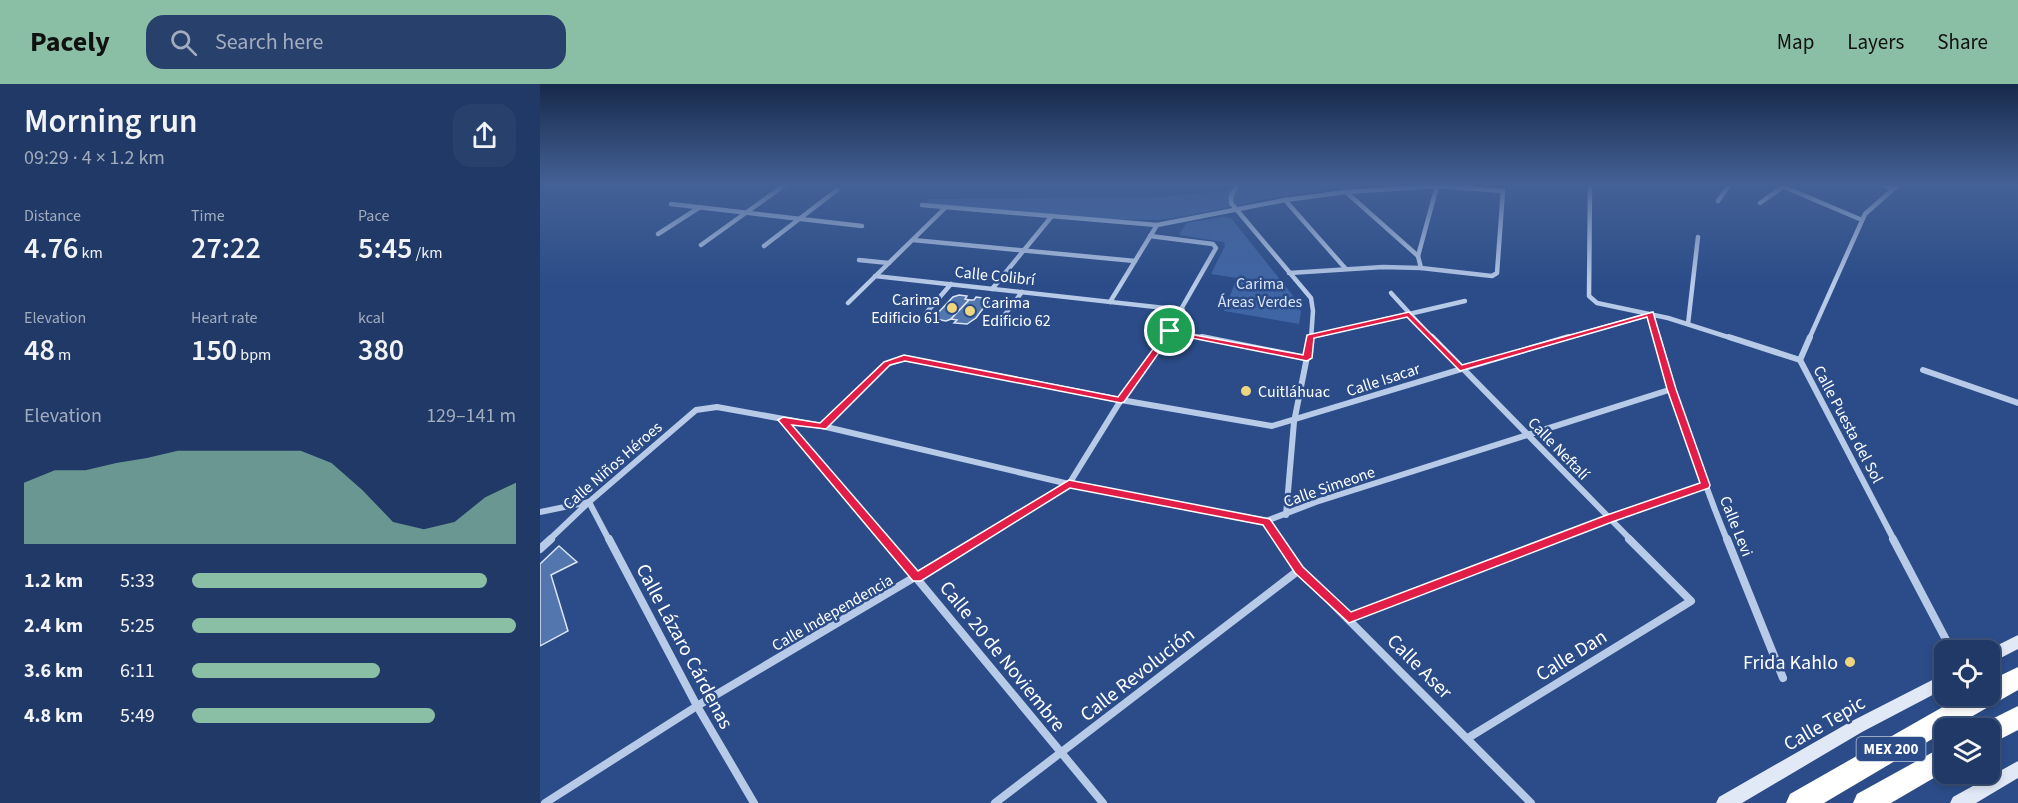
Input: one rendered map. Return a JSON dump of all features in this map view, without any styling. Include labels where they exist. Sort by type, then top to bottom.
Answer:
[{"type":"highway","points":[[2000,687],[2018,678]]},
{"type":"highway","name":"MEX 200","points":[[1798,803],[1967,706]]},
{"type":"highway","points":[[2000,727],[2018,717]]},
{"type":"highway","name":"MEX 200","points":[[1866,803],[1934,764]]},
{"type":"main road","points":[[2000,651],[2018,642]]},
{"type":"main road","name":"Calle Tepic","points":[[1725,803],[1856,727],[1934,686]]},
{"type":"main road","points":[[1959,803],[2018,769]]},
{"type":"street","points":[[658,234],[684,218]]},
{"type":"street","points":[[701,244],[739,218]]},
{"type":"street","points":[[786,218],[862,226]]},
{"type":"street","points":[[848,303],[935,218]]},
{"type":"street","points":[[992,289],[1051,218]]},
{"type":"street","points":[[1070,218],[1157,225],[1198,218]]},
{"type":"street","points":[[1242,218],[1311,298],[1313,307],[1307,358],[1294,422],[1286,515]]},
{"type":"street","points":[[1300,218],[1345,268]]},
{"type":"street","points":[[1375,218],[1418,256]]},
{"type":"street","points":[[1420,268],[1418,256],[1428,218]]},
{"type":"street","points":[[1289,273],[1345,268],[1420,268],[1492,276],[1497,273],[1501,218]]},
{"type":"street","points":[[1590,218],[1589,296],[1597,303],[1688,324],[1800,360]]},
{"type":"street","points":[[1856,218],[1862,220]]},
{"type":"street","points":[[764,246],[799,219]]},
{"type":"street","name":"Calle Puesta del Sol","points":[[1862,220],[1800,360],[1946,640]]},
{"type":"street","points":[[1110,302],[1157,225]]},
{"type":"street","name":"Calle Independencia","points":[[545,803],[697,706],[917,578],[1069,484],[1121,400],[1183,310],[1216,246],[1150,236]]},
{"type":"street","points":[[1688,324],[1698,237]]},
{"type":"street","points":[[913,240],[1135,261]]},
{"type":"street","points":[[859,260],[889,262]]},
{"type":"street","name":"Calle Colibrí","points":[[876,276],[1183,310]]},
{"type":"street","points":[[927,320],[926,313],[951,284]]},
{"type":"street","points":[[997,325],[1022,292]]},
{"type":"street","name":"Calle Neftalí","points":[[1391,293],[1460,368],[1691,601]]},
{"type":"street","points":[[1310,337],[1465,301]]},
{"type":"street","name":"Calle Isacar","points":[[822,426],[887,364],[904,358],[1121,400],[1272,426],[1294,422],[1460,368],[1651,314]]},
{"type":"street","name":"Calle Levi","points":[[1651,314],[1672,389],[1705,485],[1783,678]]},
{"type":"street","points":[[1170,331],[1307,358]]},
{"type":"street","points":[[1923,370],[2018,403]]},
{"type":"street","name":"Calle Simeone","points":[[706,407],[822,426],[1069,484],[1266,521],[1316,502],[1672,389]]},
{"type":"street","name":"Calle Niños Héroes","points":[[540,549],[589,502],[696,410],[706,407]]},
{"type":"street","name":"Calle 20 de Noviembre","points":[[783,420],[1103,803]]},
{"type":"street","points":[[1349,618],[1608,519],[1705,485]]},
{"type":"street","points":[[540,512],[589,502]]},
{"type":"street","name":"Calle Lázaro Cárdenas","points":[[589,502],[697,706],[754,803]]},
{"type":"street","name":"Calle Aser","points":[[1266,521],[1299,570],[1531,803]]},
{"type":"street","name":"Calle Revolución","points":[[995,803],[1299,570]]},
{"type":"street","name":"Calle Dan","points":[[1468,738],[1691,601]]},
{"type":"green space","points":[[1094,218],[1175,218],[1158,220]]},
{"type":"green space","name":"Carima Áreas Verdes","points":[[1231,218],[1298,302],[1301,312],[1299,324],[1224,311],[1237,278],[1211,274],[1225,246],[1224,242],[1179,235],[1186,223]]},
{"type":"building","name":"Carima Edificio 61","points":[[967,296],[965,299],[969,300],[951,319],[946,321],[935,319],[938,316],[935,316],[953,297]]},
{"type":"building","name":"Carima Edificio 62","points":[[976,297],[990,299],[976,318],[967,324],[954,323],[957,320],[951,319],[969,300],[974,300]]},
{"type":"building","points":[[559,546],[577,562],[551,575],[568,631],[540,646],[540,564]]},
{"type":"place","name":"Carima Edificio 61","points":[[952,308]]},
{"type":"place","name":"Carima Edificio 62","points":[[970,311]]},
{"type":"place","name":"Cuitláhuac","points":[[1246,391]]},
{"type":"place","name":"Frida Kahlo","points":[[1850,662]]},
{"type":"route","points":[[1409,314],[1460,368],[1651,314],[1672,389],[1705,485],[1608,519],[1349,618],[1299,570],[1266,521],[1069,484],[917,578],[783,420],[822,426],[887,364],[904,358],[1121,400],[1170,331],[1307,358],[1310,337],[1409,314]]}]
